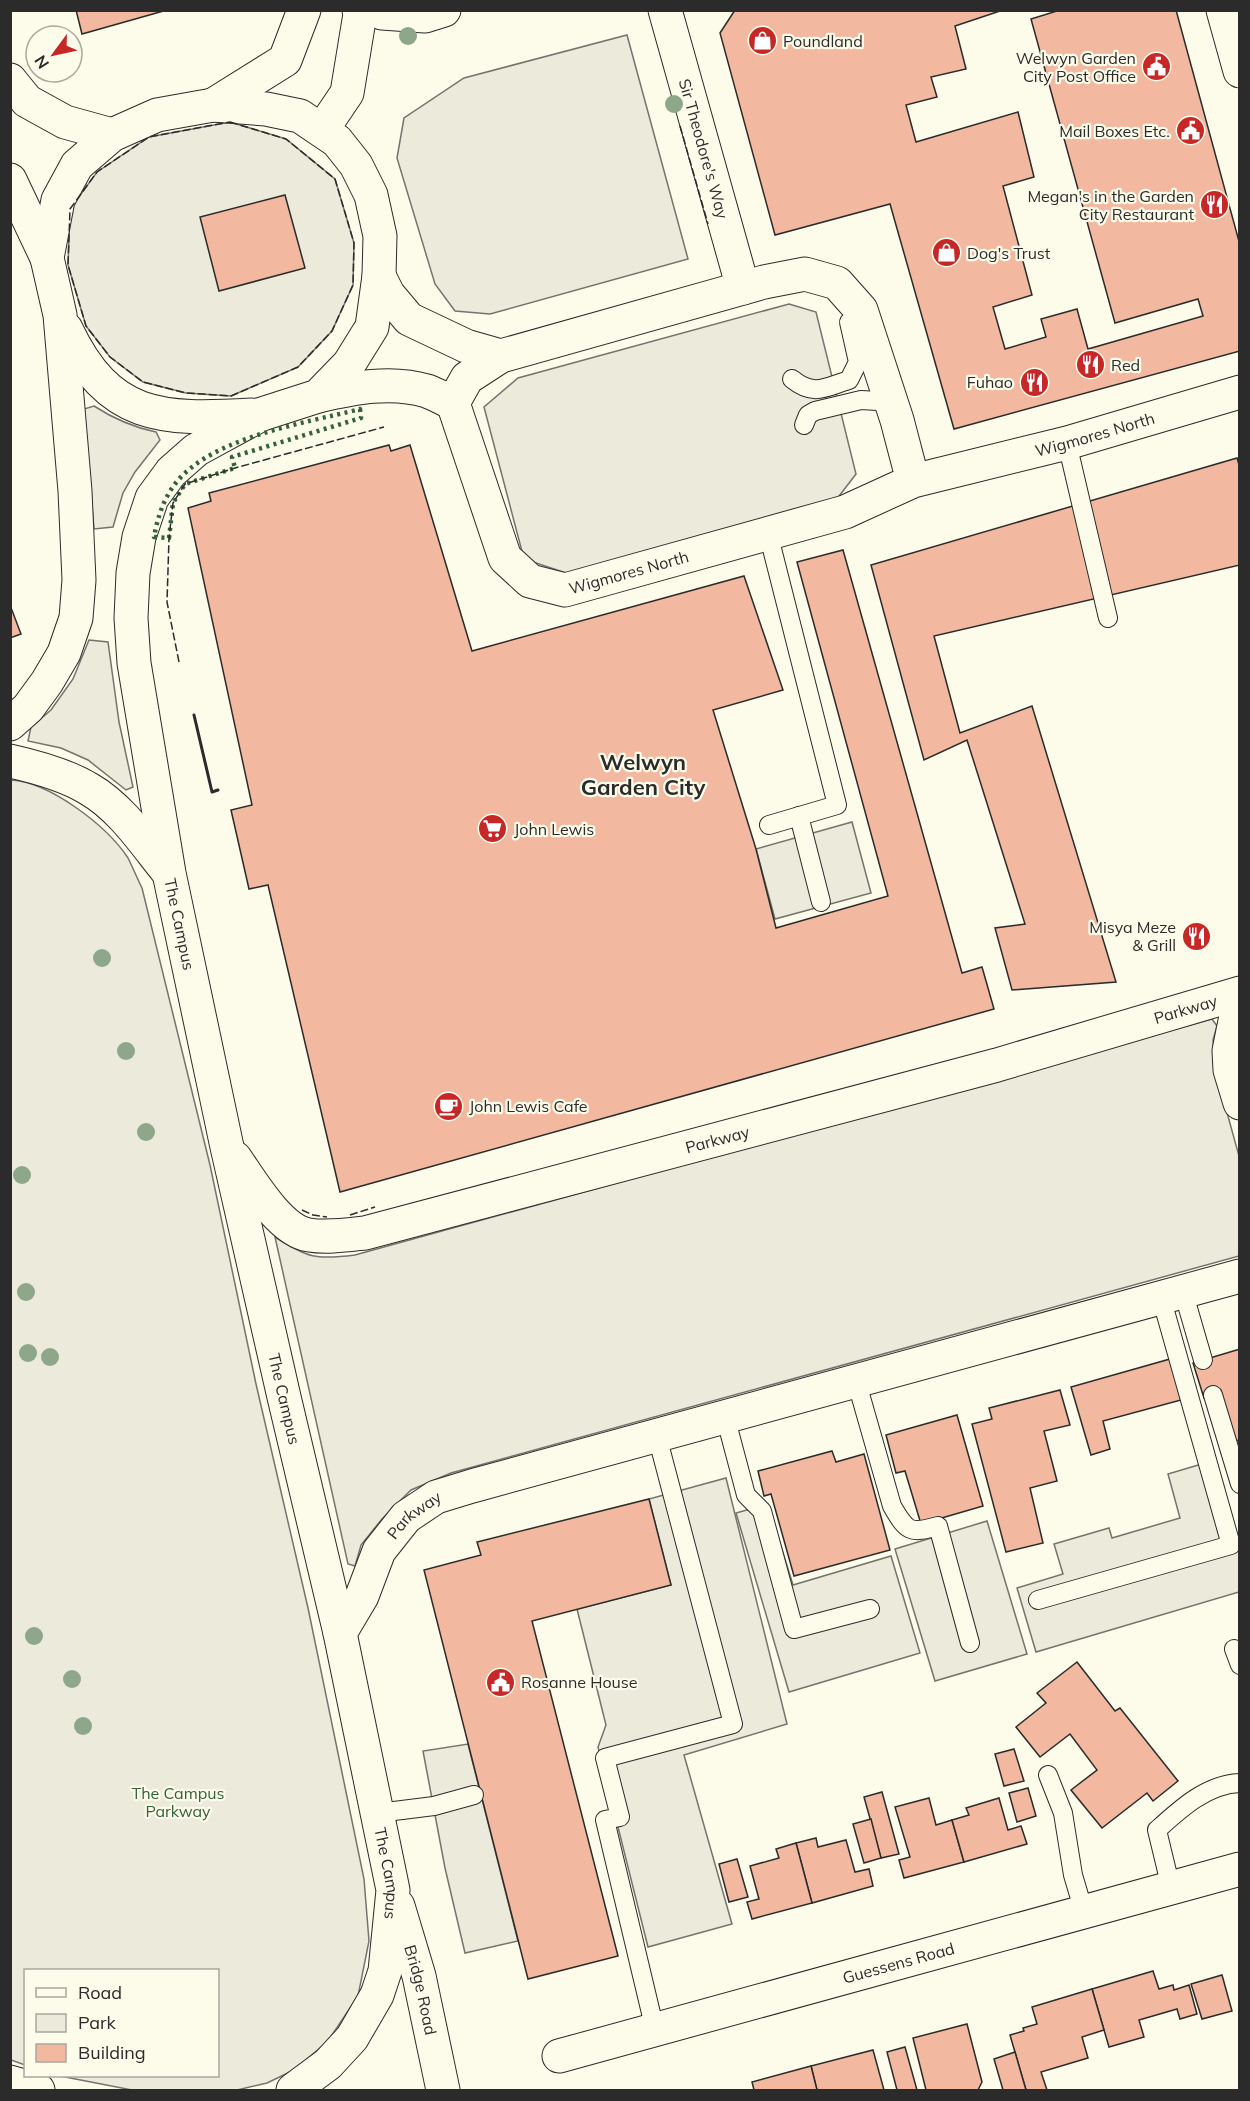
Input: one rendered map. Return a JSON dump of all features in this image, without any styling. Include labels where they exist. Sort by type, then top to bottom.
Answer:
[{"type":"street","points":[[213,105],[285,60],[304,10]]},
{"type":"street","points":[[322,130],[347,93],[360,14],[370,12],[425,15],[444,10]]},
{"type":"street","name":"Sir Theodore's Way","points":[[665,10],[743,288]]},
{"type":"street","points":[[1223,10],[1239,71]]},
{"type":"street","points":[[10,80],[27,101],[65,122],[112,135]]},
{"type":"street","points":[[47,258],[58,200],[77,165],[112,135],[157,115],[213,105],[266,109],[300,116],[337,141],[356,165],[371,195],[380,236],[379,276],[372,327],[349,364],[318,396]]},
{"type":"street","points":[[10,180],[47,258],[60,315],[75,491],[78,580],[76,618],[64,653],[28,708],[10,724]]},
{"type":"street","points":[[169,873],[134,663],[131,618],[133,573],[139,537],[152,498],[171,472],[196,450],[262,414],[355,387],[393,386],[426,391],[453,403],[467,378],[501,356],[743,288],[805,274],[837,283],[861,310],[894,409],[914,481]]},
{"type":"street","points":[[379,276],[388,294],[409,319],[466,346],[501,356]]},
{"type":"street","points":[[60,315],[78,354],[93,375],[120,400],[156,414],[205,418],[262,414]]},
{"type":"street","name":"Wigmores North","points":[[453,403],[505,558],[531,581],[566,590],[845,512],[914,481],[1067,443],[1239,392]]},
{"type":"street","name":"The Campus","points":[[10,761],[35,767],[90,789],[122,816],[169,873],[227,1147],[340,1633],[393,1890],[385,1971],[377,1995],[352,2038],[328,2064],[293,2091]]},
{"type":"street","name":"Parkway","points":[[227,1147],[270,1207],[293,1229],[307,1235],[365,1233],[986,1068],[1239,995],[1229,1052],[1230,1070],[1239,1103]]},
{"type":"street","name":"Parkway","points":[[340,1633],[362,1596],[379,1551],[406,1517],[436,1497],[1239,1276]]},
{"type":"street","name":"Guessens Road","points":[[559,2056],[1239,1869]]},
{"type":"street","name":"Bridge Road","points":[[393,1890],[419,1976],[443,2091]]},
{"type":"street","points":[[10,2082],[38,2091]]},
{"type":"lane","points":[[792,379],[801,386],[814,390],[849,380],[858,362],[854,338],[837,283]]},
{"type":"lane","points":[[804,425],[808,416],[815,411],[861,400],[878,401],[894,409]]},
{"type":"lane","points":[[1067,443],[1108,618]]},
{"type":"lane","points":[[768,533],[837,805],[769,825]]},
{"type":"lane","points":[[799,816],[821,902]]},
{"type":"lane","points":[[1172,1294],[1203,1360]]},
{"type":"lane","points":[[1038,1600],[1231,1545],[1172,1294]]},
{"type":"lane","points":[[856,1380],[892,1506],[901,1522],[911,1530],[918,1532],[938,1526],[970,1642]]},
{"type":"lane","points":[[1213,1395],[1239,1484]]},
{"type":"lane","points":[[725,1416],[746,1495],[762,1510],[794,1629],[870,1609]]},
{"type":"lane","points":[[655,2030],[605,1820],[620,1816],[605,1758],[733,1724],[657,1436]]},
{"type":"lane","points":[[1048,1775],[1063,1814],[1073,1875],[1084,1912]]},
{"type":"lane","points":[[1171,1888],[1156,1830],[1175,1813],[1213,1787],[1239,1783]]},
{"type":"lane","points":[[378,1813],[434,1806],[474,1795]]},
{"type":"green space","points":[[627,35],[688,259],[490,314],[455,311],[435,284],[397,158],[404,118],[464,78]]},
{"type":"green space","points":[[230,122],[286,139],[335,179],[354,243],[353,285],[332,331],[298,367],[231,396],[186,393],[143,382],[110,357],[86,326],[68,265],[70,209],[97,172],[149,137]]},
{"type":"green space","points":[[94,406],[124,422],[156,432],[160,440],[135,472],[123,493],[113,527],[94,529],[84,409]]},
{"type":"green space","points":[[89,640],[108,642],[119,722],[133,787],[126,790],[88,760],[61,748],[28,741],[31,727],[51,710],[73,679]]},
{"type":"green space","name":"The Campus Parkway","points":[[11,780],[26,783],[60,797],[92,820],[128,858],[142,888],[210,1165],[256,1384],[308,1608],[364,1879],[369,1941],[358,1996],[328,2041],[294,2070],[267,2083],[237,2090],[132,2090],[65,2077],[219,2077],[219,1969],[24,1969],[24,2065],[11,2060]]},
{"type":"green space","points":[[1212,1019],[1217,1026],[1213,1040],[1215,1069],[1239,1156],[1239,1256],[451,1473],[411,1490],[382,1519],[361,1545],[355,1566],[348,1564],[275,1237],[313,1256],[355,1255]]},
{"type":"shaded area","points":[[789,304],[816,312],[856,474],[836,500],[569,574],[524,559],[484,407],[518,378]]},
{"type":"shaded area","points":[[852,822],[871,893],[775,919],[756,849]]},
{"type":"shaded area","points":[[1215,1460],[1239,1543],[1239,1592],[1036,1652],[1017,1588],[1063,1574],[1054,1544],[1109,1528],[1112,1538],[1180,1518],[1168,1474]]},
{"type":"shaded area","points":[[726,1478],[787,1724],[684,1755],[732,1924],[648,1947],[598,1747],[606,1725],[577,1609],[671,1585],[649,1499]]},
{"type":"shaded area","points":[[768,1504],[793,1585],[891,1556],[920,1653],[789,1692],[736,1513]]},
{"type":"shaded area","points":[[987,1521],[1027,1654],[935,1681],[895,1549]]},
{"type":"shaded area","points":[[468,1744],[518,1941],[465,1953],[445,1868],[423,1751]]},
{"type":"building","points":[[76,10],[167,10],[84,33],[84,24],[80,24]]},
{"type":"building","points":[[735,10],[1003,10],[955,26],[966,69],[931,77],[937,97],[906,105],[916,142],[1018,112],[1034,177],[1003,186],[1032,295],[993,307],[1005,349],[1046,337],[1041,319],[1077,309],[1088,349],[1203,316],[1198,299],[1115,323],[1031,19],[1060,10],[1176,10],[1240,245],[1240,351],[954,429],[890,204],[775,235],[720,33]]},
{"type":"building","points":[[285,195],[305,268],[219,291],[200,217]]},
{"type":"building","name":"John Lewis","points":[[389,445],[391,451],[410,445],[472,651],[744,576],[783,690],[713,710],[756,849],[776,928],[888,896],[797,562],[843,550],[962,973],[982,967],[994,1009],[340,1192],[268,885],[249,889],[231,810],[252,805],[188,508],[211,501],[209,493]]},
{"type":"building","points":[[1237,458],[1240,468],[1240,565],[934,636],[960,733],[1032,706],[1116,982],[1012,990],[995,928],[1025,924],[967,740],[924,760],[871,565]]},
{"type":"building","points":[[10,605],[21,634],[10,638]]},
{"type":"building","points":[[1240,1349],[1240,1440],[1234,1441],[1220,1393],[1204,1398],[1193,1363]]},
{"type":"building","points":[[1170,1359],[1181,1400],[1103,1421],[1110,1449],[1091,1455],[1071,1387]]},
{"type":"building","points":[[1060,1390],[1070,1425],[1044,1431],[1057,1481],[1030,1488],[1043,1543],[1006,1552],[972,1424],[992,1419],[989,1408]]},
{"type":"building","points":[[957,1415],[983,1506],[921,1524],[905,1471],[896,1473],[886,1435]]},
{"type":"building","points":[[832,1451],[836,1462],[864,1454],[890,1550],[794,1576],[771,1494],[764,1496],[758,1471]]},
{"type":"building","name":"Rosanne House","points":[[649,1499],[671,1585],[532,1621],[618,1956],[528,1979],[424,1570],[481,1555],[477,1542]]},
{"type":"building","points":[[1077,1662],[1115,1711],[1120,1708],[1178,1781],[1153,1801],[1147,1793],[1102,1828],[1071,1790],[1097,1770],[1070,1734],[1040,1757],[1016,1727],[1046,1703],[1037,1693]]},
{"type":"building","points":[[1014,1749],[1024,1781],[1004,1786],[995,1754]]},
{"type":"building","points":[[1028,1788],[1036,1816],[1017,1822],[1009,1793]]},
{"type":"building","points":[[882,1792],[899,1854],[881,1858],[864,1797]]},
{"type":"building","points":[[929,1798],[936,1825],[952,1820],[964,1862],[904,1878],[899,1860],[910,1857],[895,1807]]},
{"type":"building","points":[[999,1798],[1008,1830],[1021,1826],[1027,1844],[964,1862],[952,1820],[969,1815],[966,1808]]},
{"type":"building","points":[[871,1819],[881,1858],[864,1863],[853,1824]]},
{"type":"building","points":[[816,1838],[818,1847],[846,1840],[855,1872],[869,1869],[873,1886],[812,1903],[796,1843]]},
{"type":"building","points":[[796,1843],[812,1903],[752,1919],[747,1902],[759,1899],[750,1866],[779,1858],[776,1849]]},
{"type":"building","points":[[737,1859],[748,1897],[729,1902],[719,1864]]},
{"type":"building","points":[[1153,1971],[1159,1989],[1173,1985],[1174,1990],[1189,1985],[1197,2014],[1180,2019],[1177,2009],[1139,2020],[1144,2037],[1109,2047],[1092,1989]]},
{"type":"building","points":[[1222,1975],[1232,2011],[1202,2019],[1191,1984]]},
{"type":"building","points":[[1092,1989],[1104,2030],[1082,2037],[1088,2058],[1041,2072],[1047,2090],[1026,2090],[1010,2035],[1037,2024],[1032,2007]]},
{"type":"building","points":[[967,2024],[982,2082],[978,2090],[926,2090],[913,2038]]},
{"type":"building","points":[[905,2047],[917,2090],[897,2090],[887,2052]]},
{"type":"building","points":[[873,2050],[884,2090],[817,2090],[811,2066]]},
{"type":"building","points":[[1015,2052],[1026,2090],[1003,2090],[994,2059]]},
{"type":"building","points":[[811,2066],[817,2090],[754,2090],[752,2082]]},
{"type":"hedge","points":[[360,409],[361,418],[232,457],[235,468],[185,484],[173,503],[169,538],[154,537],[169,493],[184,474],[204,459],[228,446],[255,436],[360,409]]},
{"type":"fence","points":[[230,122],[286,139],[335,179],[354,243],[353,285],[332,331],[298,367],[231,396],[186,393],[143,382],[110,357],[86,326],[68,265],[70,209],[97,172],[149,137],[230,122]]},
{"type":"fence","points":[[680,126],[708,224]]},
{"type":"fence","points":[[179,662],[167,602],[169,538],[173,503],[185,484],[384,427]]},
{"type":"fence","points":[[350,1215],[375,1207]]},
{"type":"fence","points":[[302,1210],[313,1215],[327,1217]]},
{"type":"wall","points":[[194,715],[212,792],[218,790]]},
{"type":"place","name":"Poundland","points":[[762,41]]},
{"type":"place","name":"Welwyn Garden City Post Office","points":[[1157,67]]},
{"type":"place","name":"Mail Boxes Etc.","points":[[1191,131]]},
{"type":"place","name":"Megan's in the Garden City Restaurant","points":[[1215,205]]},
{"type":"place","name":"Dog's Trust","points":[[946,253]]},
{"type":"place","name":"Red","points":[[1090,365]]},
{"type":"place","name":"Fuhao","points":[[1034,382]]},
{"type":"place","name":"John Lewis","points":[[493,829]]},
{"type":"place","name":"Misya Meze & Grill","points":[[1197,936]]},
{"type":"place","name":"John Lewis Cafe","points":[[448,1106]]},
{"type":"place","name":"Rosanne House","points":[[500,1682]]},
{"type":"district","name":"Welwyn Garden City","points":[[643,774]]}]
